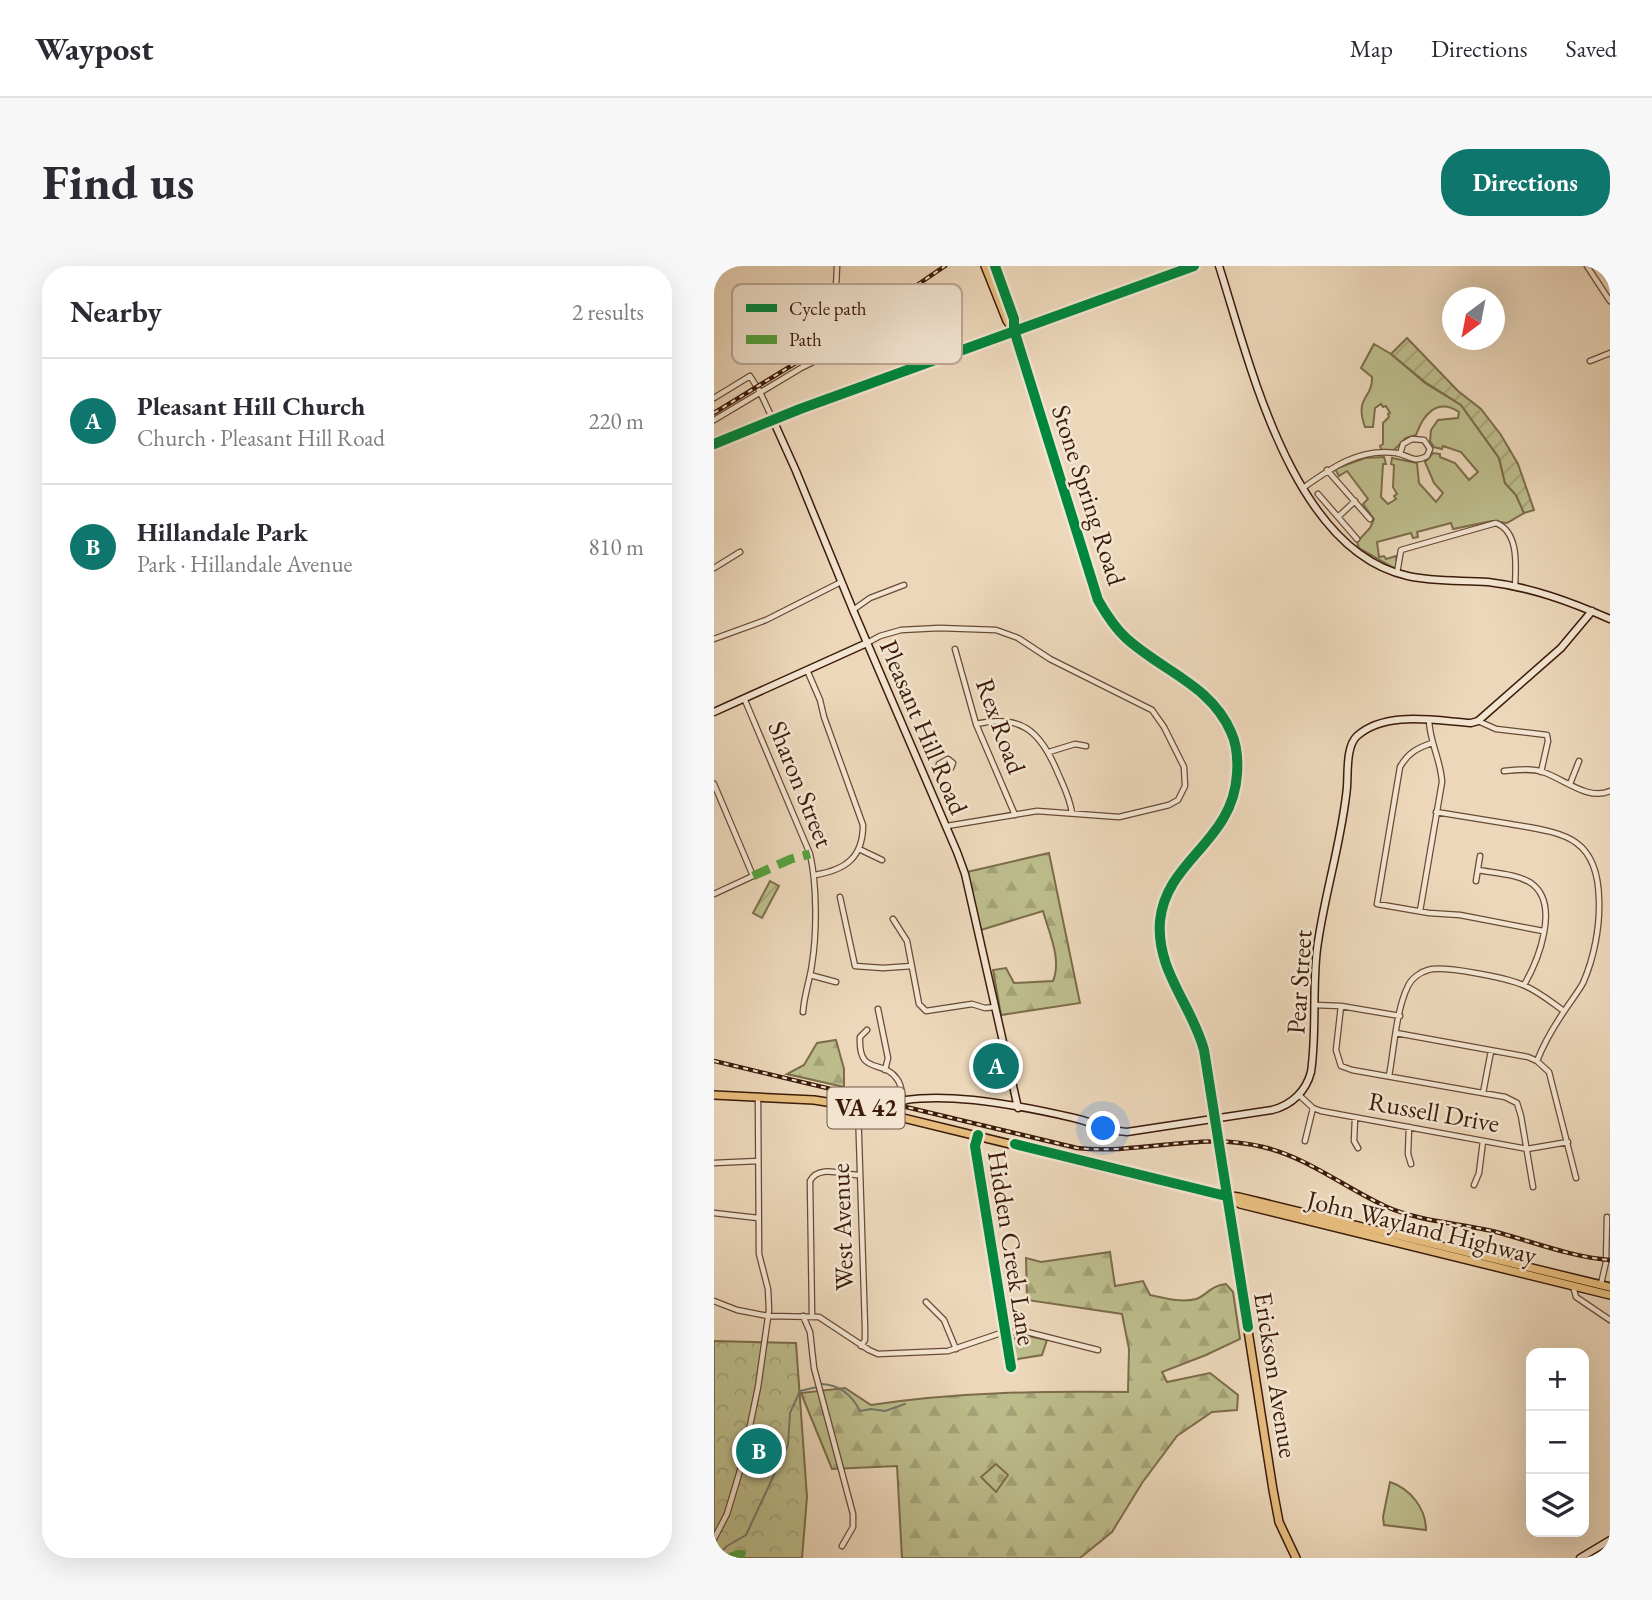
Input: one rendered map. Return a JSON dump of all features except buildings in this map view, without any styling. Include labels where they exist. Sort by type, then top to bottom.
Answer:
[{"type":"main road","name":"Stone Spring Road","points":[[985,266],[1007,321],[1014,330]]},
{"type":"main road","name":"Stone Spring Road","points":[[995,266],[1014,319],[1014,330],[1094,590],[1103,609],[1116,628],[1136,646],[1210,699],[1223,715],[1233,736],[1238,769],[1237,785],[1229,811],[1218,830],[1171,886],[1163,907],[1160,927],[1164,964],[1199,1031],[1226,1196]]},
{"type":"main road","points":[[962,349],[1194,266]]},
{"type":"main road","points":[[714,444],[923,364]]},
{"type":"main road","name":"VA 42","points":[[714,1095],[758,1095],[858,1107],[1226,1196]]},
{"type":"main road","name":"John Wayland Highway","points":[[1226,1196],[1610,1287]]},
{"type":"main road","name":"John Wayland Highway","points":[[1226,1196],[1240,1204],[1610,1295]]},
{"type":"main road","name":"Erickson Avenue","points":[[1226,1196],[1276,1506],[1285,1538],[1296,1558]]},
{"type":"street","points":[[836,284],[837,266]]},
{"type":"street","points":[[1219,266],[1279,445],[1303,488],[1344,540],[1372,562],[1397,573],[1420,578],[1516,587],[1557,598],[1610,619]]},
{"type":"street","points":[[1587,266],[1610,301]]},
{"type":"street","points":[[1590,361],[1610,353]]},
{"type":"street","points":[[714,420],[811,364]]},
{"type":"street","name":"Pleasant Hill Road","points":[[714,398],[750,376],[796,471],[965,874],[1018,1108]]},
{"type":"street","points":[[1303,488],[1327,470],[1359,456],[1400,454],[1418,460],[1428,455],[1430,449],[1424,440],[1413,439],[1404,443],[1400,454]]},
{"type":"street","points":[[1327,470],[1370,519]]},
{"type":"street","points":[[1318,494],[1357,539]]},
{"type":"street","points":[[1338,517],[1355,501]]},
{"type":"street","points":[[1397,573],[1401,550],[1496,523],[1505,527],[1511,536],[1516,560],[1516,587]]},
{"type":"street","points":[[714,568],[740,552]]},
{"type":"street","points":[[714,639],[766,620],[842,582]]},
{"type":"street","points":[[853,610],[870,598],[904,585]]},
{"type":"street","points":[[1541,772],[1547,735],[1496,729],[1478,722],[1561,648],[1592,611]]},
{"type":"street","points":[[714,712],[880,636],[901,630],[939,628],[996,630],[1018,638],[1050,659],[1144,704],[1164,727],[1184,767],[1185,786],[1178,800],[1169,805],[1119,817],[1037,811],[947,826]]},
{"type":"street","name":"Rex Road","points":[[955,649],[976,724],[1015,814]]},
{"type":"street","points":[[807,670],[862,821],[863,832],[854,857],[838,870],[815,874]]},
{"type":"street","name":"Sharon Street","points":[[744,697],[810,854],[815,874],[813,961],[803,1012]]},
{"type":"street","name":"Pear Street","points":[[1299,1095],[1311,1072],[1317,949],[1354,740],[1370,728],[1398,719],[1478,722]]},
{"type":"street","points":[[1420,911],[1442,773],[1432,743],[1429,719]]},
{"type":"street","points":[[976,724],[991,721],[1011,722],[1027,727],[1040,738],[1071,801],[1072,813]]},
{"type":"street","points":[[1432,743],[1407,755],[1400,767],[1377,904],[1460,915],[1543,931]]},
{"type":"street","points":[[1049,752],[1075,744],[1086,746]]},
{"type":"street","points":[[1570,784],[1579,761]]},
{"type":"street","points":[[1504,771],[1541,772],[1595,794],[1610,791]]},
{"type":"street","points":[[714,784],[752,876],[714,894]]},
{"type":"street","points":[[1436,812],[1555,832],[1576,842],[1589,856],[1597,877],[1600,916],[1598,928],[1583,983],[1564,1010],[1537,1061]]},
{"type":"street","points":[[859,849],[882,860]]},
{"type":"street","points":[[1476,881],[1480,856]]},
{"type":"street","points":[[1478,870],[1525,880],[1533,884],[1542,895],[1545,904],[1539,956],[1524,985]]},
{"type":"street","points":[[839,897],[855,966],[912,966]]},
{"type":"street","points":[[893,919],[907,939],[919,1004],[926,1011],[966,1004],[996,1007]]},
{"type":"street","points":[[1389,1076],[1399,1016],[1408,986],[1418,975],[1429,970],[1451,970],[1524,985],[1564,1010]]},
{"type":"street","points":[[810,975],[836,982]]},
{"type":"street","points":[[1314,1005],[1341,1006],[1399,1016]]},
{"type":"street","points":[[1341,1006],[1336,1050],[1341,1066],[1512,1099],[1517,1104],[1533,1187]]},
{"type":"street","points":[[877,1009],[888,1058],[885,1070]]},
{"type":"street","points":[[867,1030],[859,1040],[861,1055],[871,1066],[885,1070],[897,1079],[903,1101],[898,1115]]},
{"type":"street","points":[[1396,1033],[1537,1061],[1549,1072],[1576,1178]]},
{"type":"street","points":[[1483,1093],[1491,1051]]},
{"type":"street","points":[[714,1539],[729,1510],[742,1464],[758,1387],[768,1316],[769,1300],[759,1254],[758,1095]]},
{"type":"street","points":[[903,1101],[933,1098],[1018,1108],[1074,1118],[1110,1130],[1126,1132],[1281,1108],[1299,1095]]},
{"type":"street","name":"Russell Drive","points":[[1299,1095],[1313,1108],[1355,1118],[1527,1149],[1568,1142]]},
{"type":"street","name":"West Avenue","points":[[858,1107],[865,1327],[865,1340],[861,1346]]},
{"type":"street","points":[[1305,1141],[1313,1108]]},
{"type":"street","points":[[1355,1118],[1354,1141],[1358,1148]]},
{"type":"street","points":[[1409,1127],[1408,1154],[1412,1164]]},
{"type":"street","name":"Hidden Creek Lane","points":[[978,1135],[975,1146],[1011,1367]]},
{"type":"street","points":[[1474,1185],[1479,1172],[1483,1141]]},
{"type":"street","points":[[714,1163],[758,1161]]},
{"type":"street","points":[[812,1315],[810,1181],[814,1174],[822,1171],[859,1175]]},
{"type":"street","points":[[714,1213],[758,1219]]},
{"type":"street","points":[[1600,1285],[1606,1262],[1607,1217]]},
{"type":"street","points":[[1573,1286],[1576,1297],[1610,1320]]},
{"type":"street","points":[[714,1301],[737,1310],[768,1316],[812,1315],[826,1320],[861,1346],[878,1354],[940,1352],[1006,1332],[1028,1331],[1098,1350]]},
{"type":"street","points":[[926,1302],[944,1320],[956,1349]]},
{"type":"street","points":[[803,1315],[810,1332],[814,1368],[853,1514],[853,1527],[842,1546]]},
{"type":"street","points":[[1580,1558],[1610,1540]]},
{"type":"green space","points":[[1407,338],[1458,391],[1481,409],[1501,435],[1518,464],[1534,510],[1524,513],[1516,495],[1505,483],[1499,458],[1461,405],[1425,382],[1391,354]]},
{"type":"green space","points":[[1374,344],[1391,354],[1425,383],[1461,405],[1499,458],[1505,483],[1516,495],[1524,513],[1507,523],[1492,521],[1453,529],[1451,523],[1417,532],[1418,537],[1413,538],[1411,533],[1377,542],[1379,557],[1384,556],[1386,559],[1396,556],[1397,566],[1394,568],[1359,548],[1357,542],[1370,528],[1374,519],[1363,504],[1368,499],[1347,471],[1339,476],[1335,469],[1365,458],[1384,457],[1386,464],[1383,464],[1381,497],[1388,504],[1396,499],[1394,496],[1397,494],[1393,487],[1392,458],[1417,463],[1419,483],[1436,502],[1443,493],[1434,483],[1425,462],[1433,453],[1455,463],[1469,480],[1478,472],[1461,452],[1443,446],[1442,449],[1434,447],[1430,441],[1431,430],[1438,420],[1458,418],[1459,412],[1444,406],[1427,415],[1416,435],[1406,438],[1393,451],[1382,451],[1380,446],[1383,444],[1383,423],[1390,413],[1386,406],[1381,404],[1375,408],[1373,427],[1365,427],[1362,417],[1363,403],[1370,390],[1372,377],[1361,368]]},
{"type":"green space","points":[[1049,853],[1080,1003],[1001,1015],[993,970],[1006,968],[1014,983],[1053,981],[1056,964],[1054,946],[1043,911],[981,930],[967,872]]},
{"type":"green space","points":[[770,881],[779,886],[762,918],[753,913]]},
{"type":"green space","points":[[836,1040],[844,1069],[844,1087],[787,1074],[804,1065],[817,1043]]},
{"type":"green space","points":[[1110,1252],[1115,1286],[1143,1281],[1150,1295],[1179,1300],[1196,1299],[1226,1284],[1233,1292],[1240,1339],[1162,1372],[1167,1382],[1210,1373],[1238,1395],[1237,1410],[1212,1412],[1177,1436],[1142,1483],[1112,1532],[1080,1558],[902,1558],[897,1466],[832,1469],[801,1393],[845,1388],[871,1405],[999,1393],[1128,1392],[1129,1349],[1122,1314],[1027,1300],[1026,1258],[1041,1262]]},
{"type":"green space","points":[[1019,1334],[1047,1340],[1042,1355],[1018,1359],[1014,1364],[1011,1341]]},
{"type":"green space","points":[[714,1341],[796,1343],[807,1497],[802,1558],[714,1558]]},
{"type":"green space","points":[[996,1464],[1008,1475],[996,1492],[981,1477]]},
{"type":"green space","points":[[1390,1482],[1398,1485],[1416,1501],[1426,1530],[1384,1525]]},
{"type":"waterway","points":[[822,1384],[845,1392],[860,1411],[885,1411],[905,1404]]},
{"type":"waterway","points":[[715,1558],[727,1546],[746,1535],[788,1445],[790,1413],[800,1391],[817,1387]]},
{"type":"railway","points":[[919,284],[945,266]]},
{"type":"railway","points":[[714,413],[794,364]]},
{"type":"railway","points":[[714,1061],[1077,1148],[1124,1149],[1217,1141],[1263,1147],[1296,1158],[1400,1212],[1496,1232],[1581,1256],[1610,1260]]},
{"type":"marked path","points":[[753,876],[791,859],[810,854]]},
{"type":"marked path","points":[[728,1558],[740,1554],[752,1558]]},
{"type":"cycle path","points":[[995,266],[1014,319],[1014,330],[1098,600],[1110,620],[1126,638],[1211,702],[1222,716],[1235,742],[1237,774],[1233,797],[1224,817],[1174,882],[1165,900],[1160,921],[1160,939],[1169,972],[1192,1018],[1204,1050],[1248,1327]]},
{"type":"cycle path","points":[[962,350],[1194,266]]},
{"type":"cycle path","points":[[714,444],[924,364]]},
{"type":"cycle path","points":[[978,1135],[975,1146],[1011,1367]]},
{"type":"cycle path","points":[[1015,1144],[1226,1196]]},
{"type":"place","name":"Pleasant Hill Church","points":[[996,1066]]},
{"type":"place","name":"Hillandale Park","points":[[759,1451]]}]
